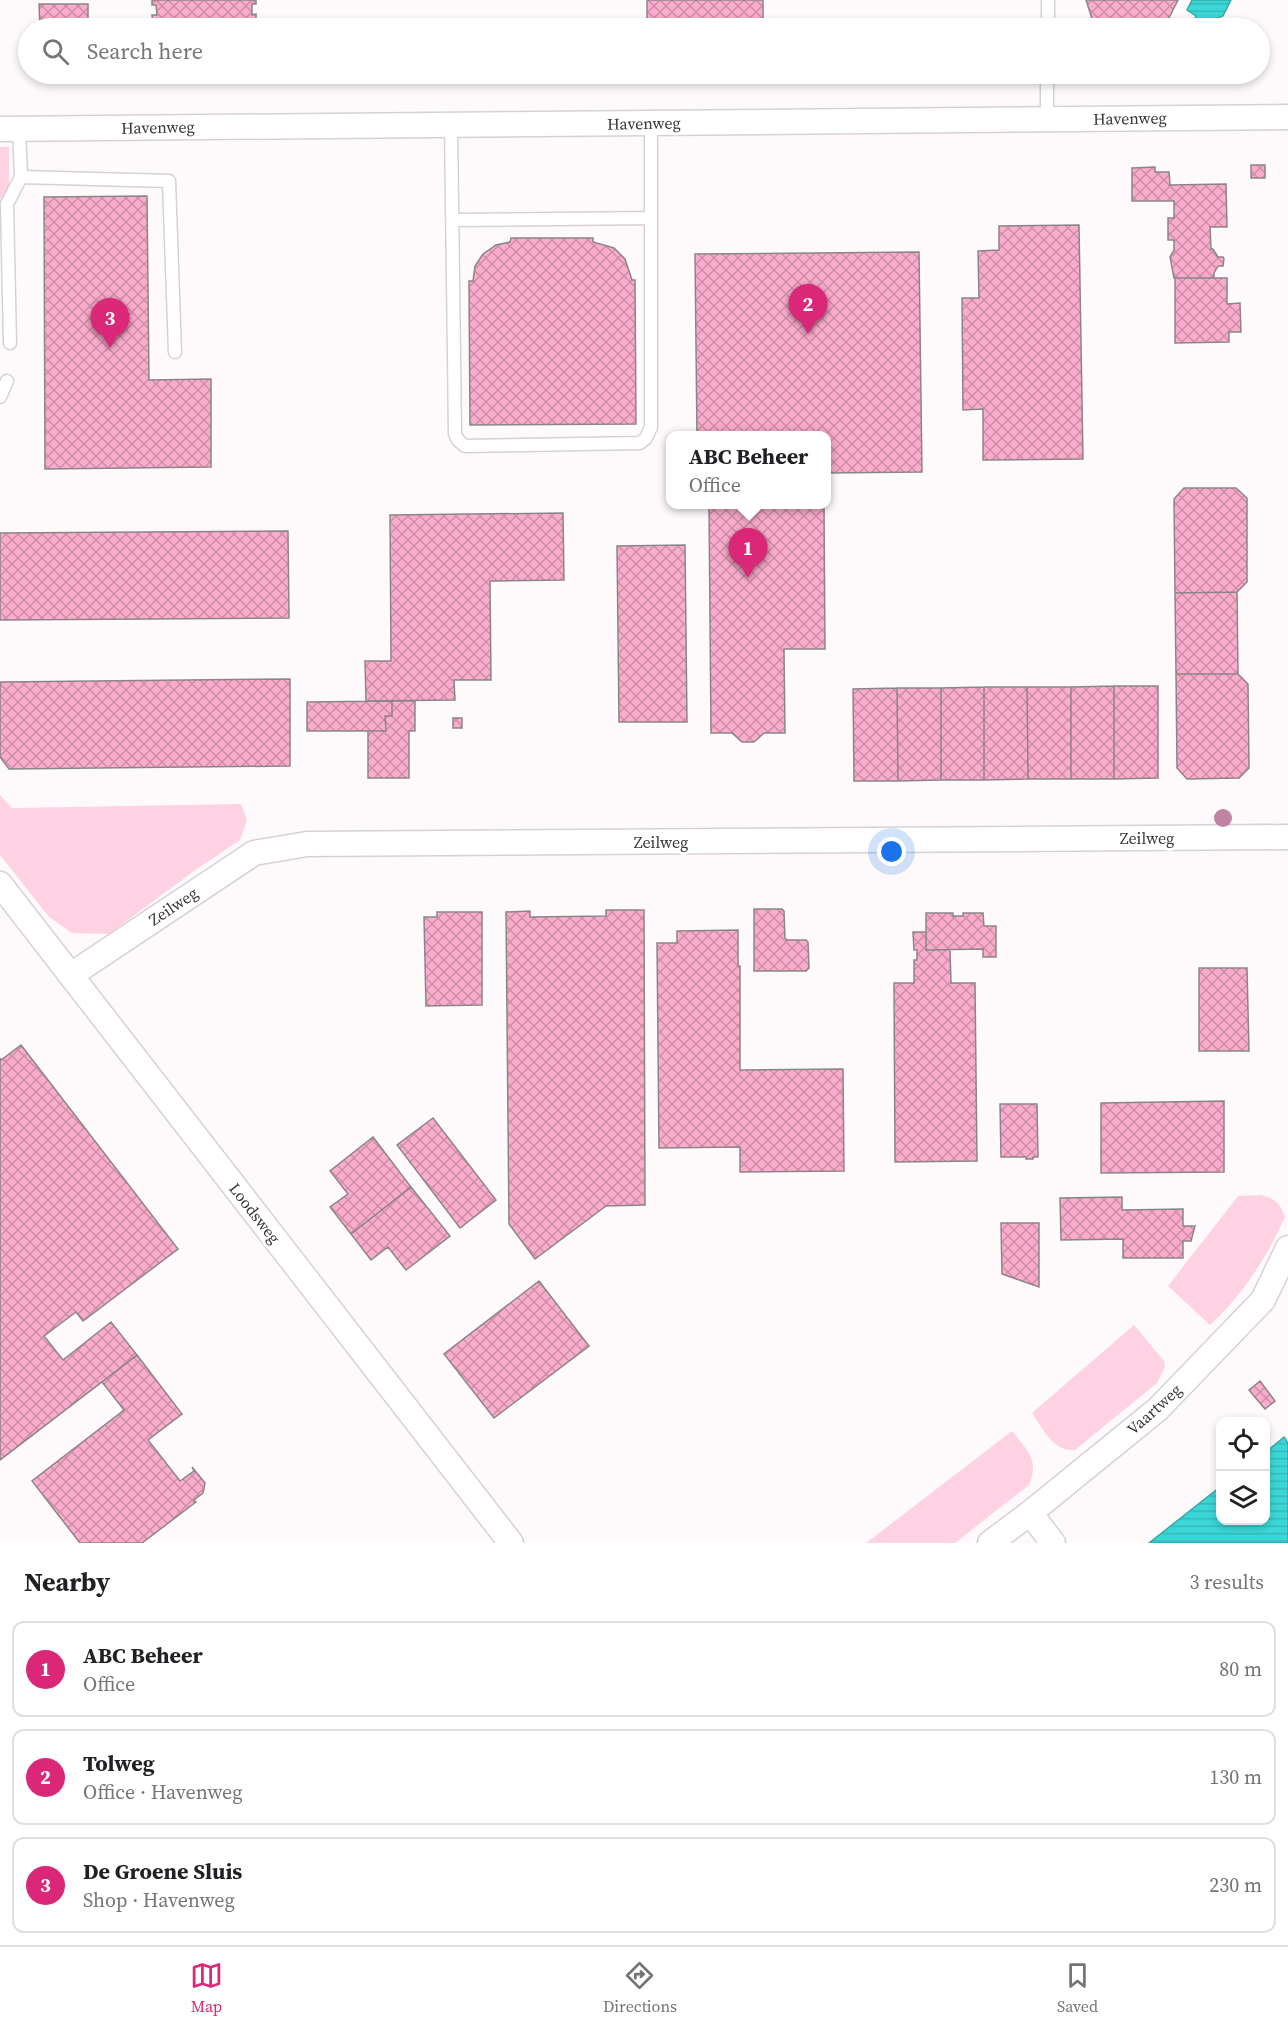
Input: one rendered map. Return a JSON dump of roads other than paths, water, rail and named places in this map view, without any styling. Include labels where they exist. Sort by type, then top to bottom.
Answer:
[{"type":"street","name":"Havenweg","points":[[10,128],[1288,117]]},
{"type":"street","name":"Zeilweg","points":[[71,975],[254,853],[307,844],[1288,837]]},
{"type":"street","name":"Loodsweg","points":[[0,884],[511,1543]]},
{"type":"street","name":"Vaartweg","points":[[990,1543],[1166,1401],[1263,1300],[1288,1248]]},
{"type":"street","points":[[1030,1513],[1053,1543]]},
{"type":"lane","points":[[1048,0],[1048,18]]},
{"type":"lane","points":[[1047,84],[1047,119]]},
{"type":"lane","points":[[451,124],[455,434],[465,446],[640,443],[646,438],[651,427],[651,123]]},
{"type":"lane","points":[[10,128],[21,177],[7,204],[10,343]]},
{"type":"lane","points":[[21,177],[169,182],[175,352]]},
{"type":"lane","points":[[452,220],[651,218]]},
{"type":"lane","points":[[0,398],[7,381]]},
{"type":"water","points":[[1192,0],[1231,0],[1223,16],[1218,18],[1195,18],[1196,16],[1187,10]]},
{"type":"water","points":[[1284,1437],[1288,1443],[1288,1543],[1149,1543],[1216,1490],[1216,1525],[1270,1525],[1270,1449]]},
{"type":"place","name":"Tolweg","points":[[808,334]]},
{"type":"place","name":"De Groene Sluis","points":[[110,348]]},
{"type":"place","name":"ABC Beheer","points":[[748,578]]}]
